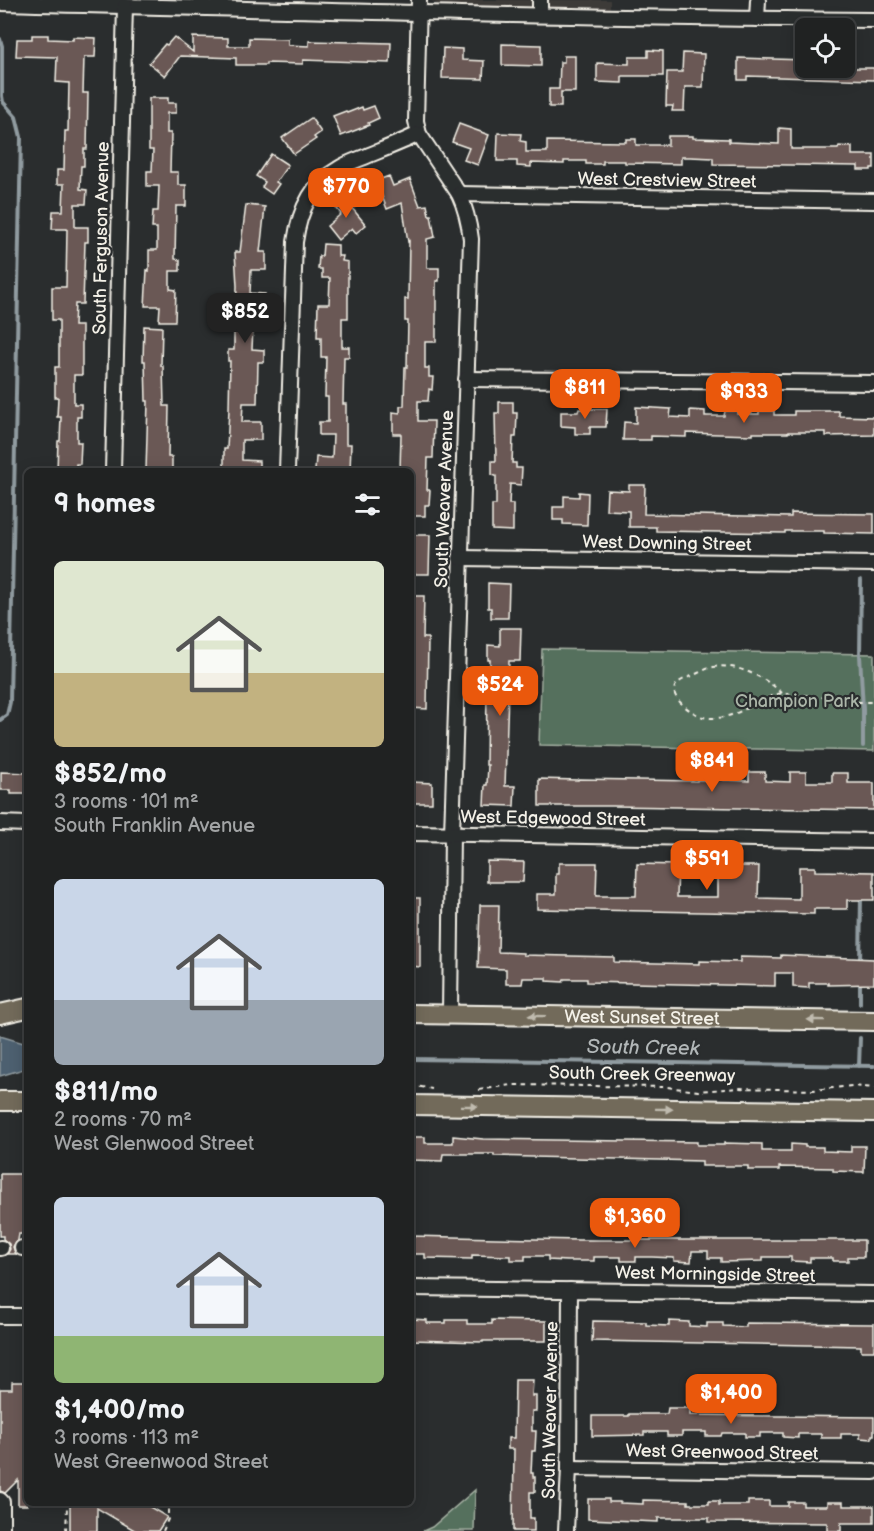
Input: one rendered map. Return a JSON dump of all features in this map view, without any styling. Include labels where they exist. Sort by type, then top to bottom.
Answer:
[{"type":"main road","points":[[0,1004],[24,1007]]},
{"type":"main road","points":[[0,1014],[24,1008]]},
{"type":"main road","name":"West Sunset Street","points":[[414,1014],[874,1021]]},
{"type":"main road","points":[[0,1101],[24,1101]]},
{"type":"main road","points":[[414,1105],[874,1112]]},
{"type":"street","points":[[540,0],[540,15]]},
{"type":"street","points":[[758,0],[758,19]]},
{"type":"street","points":[[0,3],[125,6],[418,6],[540,15],[874,20]]},
{"type":"street","name":"South Ferguson Avenue","points":[[113,468],[125,6]]},
{"type":"street","name":"South Weaver Avenue","points":[[418,6],[416,121],[419,134],[459,194],[466,211],[471,239],[452,834],[450,1014]]},
{"type":"street","points":[[287,468],[295,242],[299,219],[314,190],[337,169],[419,134]]},
{"type":"street","name":"West Crestview Street","points":[[459,194],[874,201]]},
{"type":"street","points":[[466,379],[874,383]]},
{"type":"street","name":"West Downing Street","points":[[460,558],[874,564]]},
{"type":"street","points":[[0,823],[24,824]]},
{"type":"street","name":"West Edgewood Street","points":[[414,833],[874,841]]},
{"type":"street","name":"West Morningside Street","points":[[414,1288],[874,1294]]},
{"type":"street","name":"South Weaver Avenue","points":[[566,1531],[569,1468],[570,1290]]},
{"type":"street","points":[[0,1316],[24,1316]]},
{"type":"street","name":"West Greenwood Street","points":[[569,1468],[874,1472]]},
{"type":"street","points":[[0,1500],[2,1502],[2,1531]]},
{"type":"path","points":[[782,693],[758,677],[728,667],[710,668],[683,680],[674,689],[684,706],[695,714],[709,718],[727,717],[782,693],[854,702],[873,702]]},
{"type":"path","points":[[414,1086],[441,1091]]},
{"type":"path","name":"South Creek Greenway","points":[[472,1092],[511,1086],[667,1088],[698,1092],[739,1089],[805,1090],[852,1086],[874,1088]]},
{"type":"path","points":[[164,1531],[168,1518],[168,1506]]},
{"type":"path","points":[[66,1531],[67,1507]]},
{"type":"shaded area","points":[[431,0],[610,0],[610,8],[445,5]]},
{"type":"green space","name":"Champion Park","points":[[542,649],[874,654],[874,751],[539,745]]},
{"type":"green space","points":[[475,1490],[474,1531],[423,1531],[432,1527]]},
{"type":"water","points":[[0,1036],[24,1043],[24,1069],[0,1076]]},
{"type":"building","points":[[32,35],[48,35],[48,39],[96,38],[95,57],[84,57],[83,93],[88,93],[87,149],[84,149],[84,166],[81,166],[80,189],[87,190],[86,204],[75,204],[75,227],[88,227],[88,242],[85,242],[83,304],[75,304],[74,326],[82,326],[82,375],[74,375],[74,404],[81,404],[81,417],[77,417],[77,442],[81,442],[80,464],[76,464],[76,468],[57,468],[61,417],[57,417],[55,367],[59,367],[59,320],[52,320],[52,287],[66,287],[67,229],[52,229],[53,211],[63,211],[64,184],[57,184],[57,170],[64,170],[69,83],[56,82],[57,57],[16,56],[17,39],[32,39]]},
{"type":"building","points":[[174,37],[193,52],[193,37],[228,38],[228,46],[249,46],[249,38],[288,39],[288,45],[309,46],[309,41],[391,43],[390,63],[303,60],[303,64],[236,65],[236,58],[180,56],[165,76],[149,63]]},
{"type":"building","points":[[502,44],[541,45],[541,66],[502,65]]},
{"type":"building","points":[[443,48],[462,49],[462,60],[484,61],[483,79],[442,78]]},
{"type":"building","points":[[648,50],[663,51],[663,76],[622,76],[622,83],[597,82],[597,63],[629,64],[629,57],[648,57]]},
{"type":"building","points":[[683,53],[704,54],[703,87],[685,87],[684,111],[672,111],[673,106],[666,106],[667,72],[682,72]]},
{"type":"building","points":[[564,56],[575,56],[575,92],[561,92],[561,107],[549,107],[549,89],[559,89],[560,62],[564,62]]},
{"type":"building","points":[[738,58],[795,60],[795,78],[747,76],[747,80],[738,80]]},
{"type":"building","points":[[855,68],[874,68],[874,80],[810,78],[855,78]]},
{"type":"building","points":[[149,98],[168,98],[168,103],[176,103],[176,113],[167,113],[167,133],[171,133],[170,172],[178,172],[178,185],[186,185],[186,206],[176,206],[175,259],[180,260],[180,271],[170,271],[170,289],[176,290],[175,321],[159,321],[160,306],[145,306],[149,250],[157,250],[157,228],[152,228],[153,211],[158,211],[159,186],[147,186],[147,171],[152,171],[153,150],[149,150]]},
{"type":"building","points":[[374,106],[379,118],[368,123],[369,125],[341,136],[333,116],[362,107],[363,110]]},
{"type":"building","points":[[311,118],[321,132],[314,137],[316,139],[294,154],[282,138]]},
{"type":"building","points":[[459,124],[489,135],[478,165],[464,160],[469,148],[452,142]]},
{"type":"building","points":[[779,128],[791,129],[791,149],[852,147],[852,155],[874,155],[874,168],[858,170],[858,166],[713,164],[713,158],[690,157],[681,157],[681,164],[603,161],[603,164],[586,164],[586,161],[564,161],[564,164],[531,163],[531,167],[517,166],[517,161],[497,161],[498,133],[521,134],[520,141],[526,142],[526,152],[547,152],[547,141],[626,142],[626,139],[636,139],[636,145],[668,145],[668,136],[779,144]]},
{"type":"building","points":[[271,154],[288,165],[276,182],[279,184],[272,194],[262,187],[265,182],[256,176]]},
{"type":"building","points":[[389,176],[393,186],[410,179],[420,206],[427,205],[435,237],[427,239],[427,268],[439,268],[439,281],[436,281],[436,342],[425,342],[425,368],[429,368],[429,377],[433,377],[432,390],[429,389],[428,401],[418,401],[418,421],[434,421],[433,458],[428,458],[429,505],[425,505],[425,516],[414,516],[414,468],[400,468],[401,434],[393,434],[393,412],[400,413],[400,406],[404,406],[408,321],[405,321],[405,299],[408,299],[409,241],[402,203],[387,209],[376,181]]},
{"type":"building","points":[[345,195],[366,225],[356,233],[352,228],[338,240],[327,226],[341,214],[333,204]]},
{"type":"building","points":[[246,205],[265,207],[260,252],[266,252],[266,270],[251,270],[250,293],[265,294],[265,306],[254,305],[252,349],[264,350],[264,362],[258,362],[257,403],[243,403],[242,422],[261,422],[261,440],[242,440],[242,460],[259,461],[259,468],[224,468],[229,409],[230,361],[228,361],[228,350],[234,350],[234,314],[236,314],[235,252],[240,252]]},
{"type":"building","points":[[323,244],[338,245],[338,256],[343,256],[342,261],[348,262],[348,318],[342,318],[342,347],[349,347],[349,357],[344,357],[343,404],[346,404],[346,444],[351,444],[350,468],[315,468],[316,457],[332,458],[333,435],[319,435],[319,422],[328,422],[328,397],[325,397],[326,357],[321,357],[321,337],[317,337],[318,304],[329,304],[330,278],[322,278],[322,269],[318,269],[319,256],[322,256]]},
{"type":"building","points":[[144,326],[162,327],[161,366],[163,366],[164,406],[169,406],[168,457],[172,457],[172,468],[146,468],[148,401],[146,401],[145,361],[143,361]]},
{"type":"building","points":[[499,402],[513,402],[513,413],[517,413],[512,463],[516,463],[516,468],[522,468],[521,485],[510,484],[509,504],[513,504],[513,531],[492,530],[492,505],[496,505],[496,476],[492,475],[492,461],[496,461],[495,413],[499,413]]},
{"type":"building","points":[[636,407],[671,409],[670,417],[690,418],[690,410],[705,411],[705,416],[724,416],[725,411],[737,411],[737,414],[759,414],[759,411],[774,411],[774,415],[794,415],[794,411],[839,411],[839,416],[874,417],[874,435],[826,436],[826,432],[753,433],[753,435],[686,433],[686,437],[651,436],[651,440],[623,440],[624,422],[636,423]]},
{"type":"building","points":[[579,409],[607,409],[606,427],[590,427],[590,434],[575,434],[575,427],[561,426],[561,412],[578,412]]},
{"type":"building","points":[[629,485],[645,485],[644,514],[791,517],[791,513],[874,514],[874,534],[824,533],[824,531],[785,531],[785,533],[656,531],[656,527],[629,527],[629,511],[606,510],[607,490],[629,491]]},
{"type":"building","points":[[579,492],[588,493],[587,525],[563,524],[563,520],[553,520],[553,507],[564,507],[564,496],[579,497]]},
{"type":"building","points":[[414,535],[430,535],[429,574],[414,574]]},
{"type":"building","points":[[488,583],[509,584],[508,618],[491,618],[491,608],[488,608]]},
{"type":"building","points":[[414,596],[424,596],[423,638],[428,638],[427,709],[414,708]]},
{"type":"building","points":[[500,628],[521,628],[520,661],[509,661],[505,786],[515,786],[514,806],[484,805],[488,765],[486,765],[487,688],[490,688],[488,645],[500,646]]},
{"type":"building","points":[[708,770],[724,771],[723,780],[749,781],[749,772],[765,772],[765,781],[790,782],[790,772],[806,772],[806,782],[832,782],[832,773],[848,773],[848,783],[874,783],[874,810],[539,806],[539,779],[697,781],[707,780]]},
{"type":"building","points":[[1,772],[24,773],[24,794],[11,794],[11,790],[1,790]]},
{"type":"building","points":[[414,782],[432,783],[432,803],[414,803]]},
{"type":"building","points":[[487,861],[524,862],[523,882],[487,882]]},
{"type":"building","points":[[559,863],[597,863],[596,896],[636,896],[637,864],[678,865],[677,897],[718,897],[718,866],[759,866],[758,898],[799,899],[799,867],[815,867],[815,871],[874,872],[874,900],[847,900],[847,909],[814,909],[814,914],[537,909],[537,894],[556,894],[556,874],[559,874]]},
{"type":"building","points":[[414,898],[420,898],[420,967],[414,966]]},
{"type":"building","points":[[480,905],[499,905],[498,952],[523,953],[523,955],[614,957],[614,962],[699,964],[699,961],[740,962],[740,957],[781,958],[781,955],[874,959],[874,984],[809,983],[809,988],[793,987],[793,973],[775,973],[775,986],[587,982],[587,979],[564,979],[563,982],[546,981],[546,978],[523,978],[522,984],[506,984],[506,969],[478,968]]},
{"type":"building","points":[[453,1136],[483,1139],[697,1142],[697,1145],[762,1144],[762,1151],[791,1151],[791,1144],[823,1147],[823,1151],[851,1152],[851,1146],[865,1146],[864,1172],[833,1171],[833,1168],[779,1167],[779,1170],[748,1170],[748,1166],[702,1166],[702,1161],[494,1156],[494,1154],[443,1154],[442,1161],[414,1160],[414,1137],[425,1137],[425,1143],[453,1143]]},
{"type":"building","points":[[0,1174],[24,1174],[24,1234],[19,1234],[13,1247],[16,1254],[7,1254],[10,1249],[9,1244],[3,1236],[0,1236]]},
{"type":"building","points":[[414,1236],[579,1240],[864,1240],[864,1257],[848,1257],[848,1261],[833,1261],[833,1258],[810,1258],[810,1262],[791,1261],[791,1257],[763,1257],[763,1261],[721,1262],[721,1258],[708,1258],[708,1251],[692,1251],[691,1262],[674,1261],[674,1258],[652,1257],[636,1257],[636,1261],[621,1261],[621,1257],[594,1257],[594,1261],[548,1260],[548,1256],[525,1256],[525,1260],[510,1260],[510,1256],[472,1255],[472,1259],[425,1258],[425,1254],[414,1254]]},
{"type":"building","points":[[414,1319],[427,1320],[427,1323],[467,1320],[467,1324],[492,1324],[492,1320],[546,1321],[546,1341],[414,1340]]},
{"type":"building","points":[[593,1321],[646,1322],[646,1325],[669,1326],[669,1321],[689,1322],[689,1326],[707,1327],[707,1323],[746,1327],[746,1323],[874,1324],[874,1351],[861,1351],[861,1346],[592,1341]]},
{"type":"building","points":[[515,1380],[533,1380],[532,1396],[536,1396],[536,1411],[532,1411],[532,1431],[536,1431],[531,1473],[535,1477],[535,1492],[530,1492],[530,1518],[534,1518],[534,1531],[513,1531],[514,1449],[508,1449],[508,1438],[514,1438]]},
{"type":"building","points":[[12,1382],[24,1382],[24,1505],[18,1505],[18,1480],[5,1493],[0,1491],[0,1389],[12,1389]]},
{"type":"building","points":[[668,1408],[690,1408],[690,1415],[874,1417],[874,1435],[872,1439],[860,1438],[860,1434],[841,1434],[841,1438],[821,1438],[821,1434],[798,1434],[798,1438],[783,1437],[783,1433],[760,1433],[760,1437],[745,1437],[745,1433],[706,1436],[706,1432],[682,1432],[682,1436],[667,1436],[667,1432],[644,1432],[644,1435],[592,1436],[592,1416],[667,1414]]},
{"type":"building","points":[[588,1499],[609,1499],[609,1502],[643,1504],[643,1500],[688,1501],[688,1504],[709,1504],[709,1501],[719,1501],[719,1505],[748,1505],[748,1501],[769,1501],[769,1506],[788,1506],[788,1502],[803,1502],[803,1506],[827,1506],[827,1502],[843,1502],[843,1506],[874,1506],[874,1523],[841,1523],[841,1531],[827,1531],[827,1523],[709,1522],[709,1518],[658,1518],[658,1522],[588,1519]]},
{"type":"building","points":[[70,1506],[148,1506],[167,1517],[158,1531],[136,1531],[97,1508],[97,1531],[70,1531]]},
{"type":"waterway","points":[[0,39],[3,102],[16,117],[21,137],[10,702],[7,715],[0,720]]},
{"type":"waterway","points":[[861,580],[860,655],[863,746]]},
{"type":"waterway","points":[[860,964],[861,896]]},
{"type":"waterway","points":[[860,980],[860,1003]]},
{"type":"waterway","points":[[859,1066],[860,1038]]},
{"type":"waterway","name":"South Creek","points":[[414,1059],[874,1066]]}]
